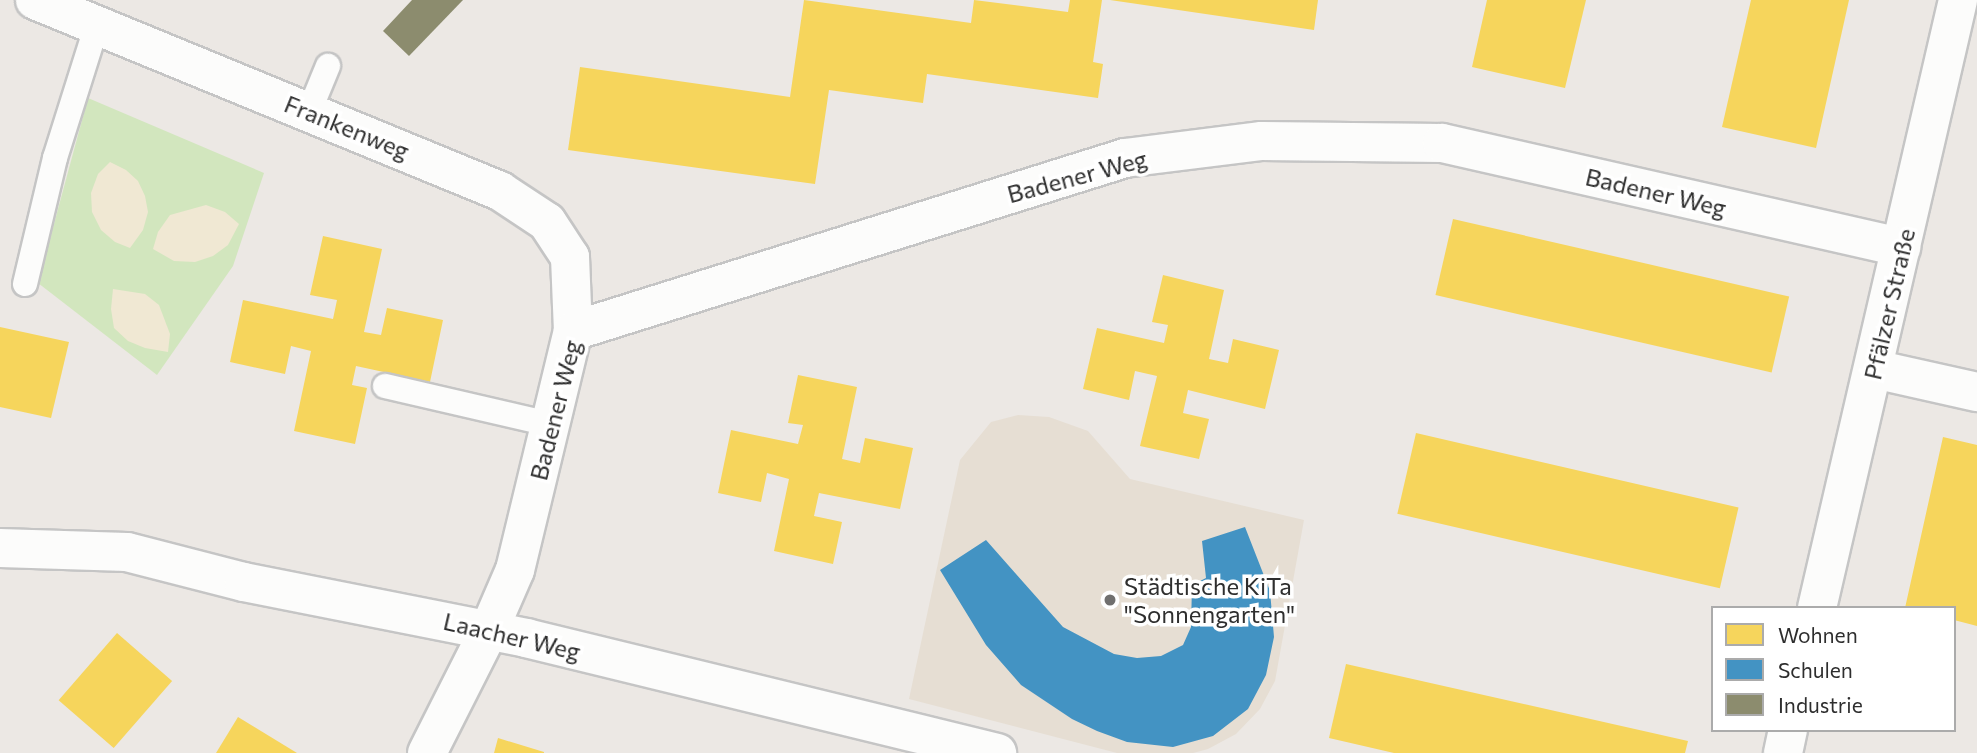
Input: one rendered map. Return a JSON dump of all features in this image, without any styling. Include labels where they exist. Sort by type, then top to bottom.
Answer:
[{"type":"street","name":"Frankenweg","points":[[35,0],[500,191],[547,222],[570,257],[573,331]]},
{"type":"street","name":"Pfälzer Straße","points":[[1817,606],[1958,0]]},
{"type":"street","name":"Badener Weg","points":[[427,753],[489,630],[515,570],[573,331],[1125,158],[1262,141],[1442,143],[1901,247]]},
{"type":"street","points":[[1874,369],[1977,392]]},
{"type":"street","name":"Laacher Weg","points":[[7,551],[127,552],[244,582],[489,630],[997,753]]},
{"type":"street","points":[[1783,753],[1788,732]]},
{"type":"lane","points":[[25,284],[55,158],[97,25]]},
{"type":"lane","points":[[309,112],[328,66]]},
{"type":"lane","points":[[385,386],[550,424]]},
{"type":"shaded area","name":"Städtische KiTa \"Sonnengarten\"","points":[[1018,415],[1049,417],[1088,431],[1130,479],[1304,520],[1275,681],[1260,709],[1236,734],[1208,749],[1193,753],[1117,753],[909,699],[960,460],[991,422]]},
{"type":"green space","points":[[88,98],[264,173],[233,266],[157,375],[38,283]]},
{"type":"sand","points":[[110,162],[126,170],[138,181],[145,196],[148,212],[143,230],[130,248],[115,242],[101,230],[92,212],[91,193],[98,174]]},
{"type":"sand","points":[[206,205],[225,212],[239,224],[228,245],[213,256],[195,262],[174,261],[153,249],[158,232],[170,215]]},
{"type":"sand","points":[[113,289],[145,294],[159,305],[170,334],[168,352],[145,348],[128,341],[114,328],[111,309]]},
{"type":"building: Wohnen","points":[[804,0],[971,23],[974,0],[1068,12],[1070,0],[1102,0],[1093,62],[1103,64],[1098,98],[927,74],[923,103],[829,90],[815,184],[568,150],[580,67],[790,97]]},
{"type":"building: Wohnen","points":[[1110,0],[1318,0],[1314,30]]},
{"type":"building: Wohnen","points":[[1487,0],[1586,0],[1565,88],[1472,67]]},
{"type":"building: Wohnen","points":[[1751,0],[1849,0],[1816,148],[1722,127]]},
{"type":"building: Wohnen","points":[[1453,219],[1789,297],[1772,373],[1435,295]]},
{"type":"building: Wohnen","points":[[323,236],[382,249],[364,332],[381,335],[387,308],[443,320],[430,382],[356,366],[352,385],[367,388],[355,444],[294,431],[311,351],[291,346],[285,374],[230,362],[243,300],[333,319],[337,300],[310,295]]},
{"type":"building: Wohnen","points":[[1163,275],[1224,290],[1209,359],[1228,363],[1233,339],[1279,350],[1265,409],[1188,390],[1183,413],[1209,419],[1199,459],[1140,446],[1157,376],[1135,371],[1129,400],[1083,389],[1097,328],[1164,343],[1168,325],[1152,322]]},
{"type":"building: Wohnen","points":[[0,327],[69,342],[51,418],[0,407]]},
{"type":"building: Wohnen","points":[[798,375],[857,387],[842,459],[860,463],[865,438],[913,448],[900,509],[819,493],[814,516],[842,522],[833,564],[774,551],[789,479],[767,473],[761,502],[718,493],[731,430],[798,444],[803,425],[788,423]]},
{"type":"building: Wohnen","points":[[1416,433],[1739,507],[1720,588],[1397,514]]},
{"type":"building: Wohnen","points":[[1943,437],[1977,445],[1977,626],[1956,621],[1956,606],[1905,606]]},
{"type":"building: Wohnen","points":[[117,633],[172,681],[114,748],[59,700]]},
{"type":"building: Wohnen","points":[[1346,664],[1688,741],[1685,753],[1394,753],[1329,738]]},
{"type":"building: Wohnen","points":[[238,717],[297,753],[216,753]]},
{"type":"building: Wohnen","points":[[498,738],[544,752],[544,753],[494,753]]},
{"type":"building: Schulen","points":[[1245,527],[1270,591],[1274,637],[1266,675],[1248,709],[1213,736],[1173,747],[1127,742],[1097,731],[1072,719],[1021,685],[986,645],[940,570],[986,540],[1063,627],[1114,654],[1137,658],[1161,656],[1183,645],[1191,627],[1192,585],[1206,578],[1202,541]]},
{"type":"building: Industrie","points":[[412,0],[463,0],[409,56],[383,31]]},
{"type":"place","name":"Städtische KiTa \"Sonnengarten\"","points":[[1110,600]]}]
